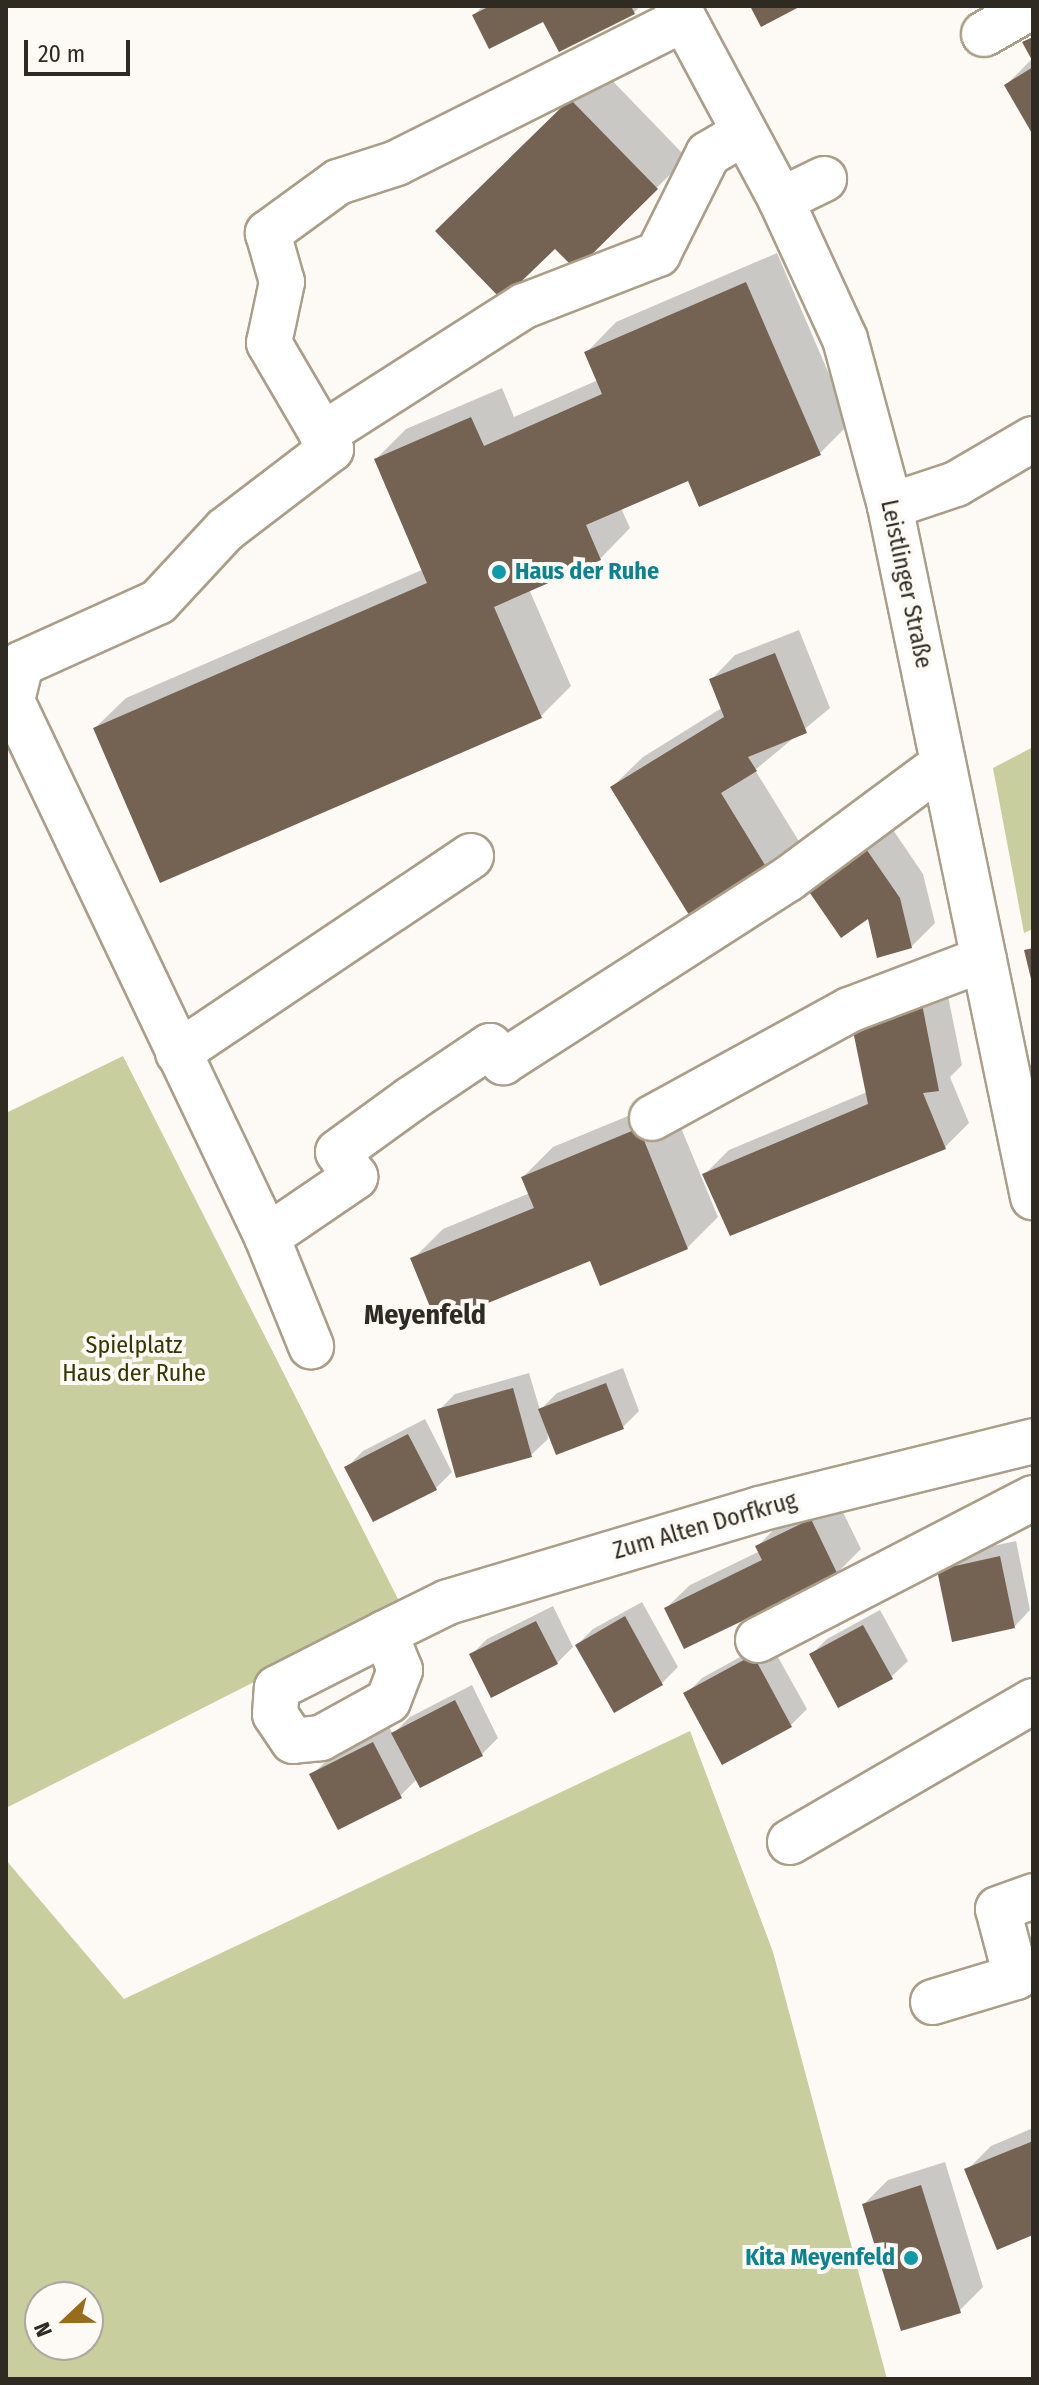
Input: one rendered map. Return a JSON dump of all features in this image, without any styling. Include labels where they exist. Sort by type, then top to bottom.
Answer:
[{"type":"street","points":[[984,34],[1033,6]]},
{"type":"street","points":[[311,1346],[267,1237],[12,701],[21,664],[158,602],[225,530],[331,449],[269,343],[282,282],[268,233],[338,182],[397,163],[680,12]]},
{"type":"street","name":"Leistlinger Straße","points":[[680,12],[781,200],[845,339],[890,506],[1033,1197]]},
{"type":"street","points":[[322,435],[524,306],[658,254],[708,154],[744,133]]},
{"type":"street","points":[[781,200],[824,179]]},
{"type":"street","points":[[890,506],[956,484],[1033,439]]},
{"type":"street","points":[[267,1237],[355,1177],[338,1152],[411,1099],[490,1046],[503,1062],[788,879],[943,764]]},
{"type":"street","points":[[178,1053],[471,856]]},
{"type":"street","points":[[652,1118],[849,1010],[984,959]]},
{"type":"street","name":"Zum Alten Dorfkrug","points":[[385,1633],[448,1602],[759,1509],[1033,1441]]},
{"type":"street","points":[[758,1640],[1033,1498]]},
{"type":"street","points":[[790,1842],[1033,1701]]},
{"type":"street","points":[[933,2002],[1016,1977],[998,1909],[1033,1896]]},
{"type":"green space","points":[[1033,747],[1033,929],[1024,933],[993,768]]},
{"type":"green space","name":"Spielplatz Haus der Ruhe","points":[[123,1056],[402,1607],[6,1808],[6,1113]]},
{"type":"green space","points":[[690,1731],[773,1952],[887,2379],[6,2379],[6,1860],[124,1999]]},
{"type":"building","points":[[490,6],[631,6],[635,14],[559,52],[543,22],[489,49],[472,15]]},
{"type":"building","points":[[750,6],[801,6],[761,27]]},
{"type":"building","points":[[1033,37],[1033,62],[1022,42]]},
{"type":"building","points":[[1033,67],[1033,135],[1004,85]]},
{"type":"building","points":[[570,99],[658,189],[576,270],[555,249],[502,300],[435,231]]},
{"type":"building","name":"Haus der Ruhe","points":[[746,282],[821,455],[699,507],[688,481],[586,525],[601,560],[494,607],[542,718],[160,883],[93,728],[427,583],[374,459],[471,417],[484,446],[602,394],[584,352]]},
{"type":"building","points":[[775,653],[807,733],[748,757],[757,771],[721,793],[771,875],[694,923],[610,787],[724,717],[709,679]]},
{"type":"building","points":[[862,843],[900,898],[912,948],[877,958],[868,919],[841,938],[803,883]]},
{"type":"building","points":[[1033,948],[1033,983],[1032,983],[1024,950]]},
{"type":"building","points":[[922,1004],[939,1091],[923,1093],[946,1149],[730,1236],[702,1174],[868,1104],[851,1021]]},
{"type":"building","points":[[639,1128],[688,1249],[600,1286],[590,1261],[437,1324],[410,1258],[534,1208],[521,1177]]},
{"type":"building","points":[[606,1383],[624,1429],[556,1455],[538,1409]]},
{"type":"building","points":[[513,1388],[532,1457],[456,1478],[437,1409]]},
{"type":"building","points":[[408,1434],[437,1490],[373,1522],[344,1467]]},
{"type":"building","points":[[811,1519],[838,1575],[684,1649],[664,1608],[762,1560],[755,1546]]},
{"type":"building","points":[[1000,1556],[1015,1628],[952,1642],[937,1570]]},
{"type":"building","points":[[625,1616],[663,1685],[614,1713],[575,1645]]},
{"type":"building","points":[[536,1621],[558,1664],[491,1698],[469,1654]]},
{"type":"building","points":[[863,1625],[893,1679],[838,1708],[809,1654]]},
{"type":"building","points":[[753,1655],[792,1727],[722,1765],[683,1693]]},
{"type":"building","points":[[455,1700],[483,1756],[420,1788],[391,1733]]},
{"type":"building","points":[[373,1742],[402,1798],[338,1830],[309,1774]]},
{"type":"building","points":[[1033,2141],[1033,2235],[997,2250],[964,2169]]},
{"type":"building","name":"Kita Meyenfeld","points":[[921,2185],[961,2313],[901,2331],[862,2204]]},
{"type":"place","name":"Haus der Ruhe","points":[[499,572]]},
{"type":"place","name":"Kita Meyenfeld","points":[[911,2258]]},
{"type":"district","name":"Meyenfeld","points":[[425,1315]]}]
